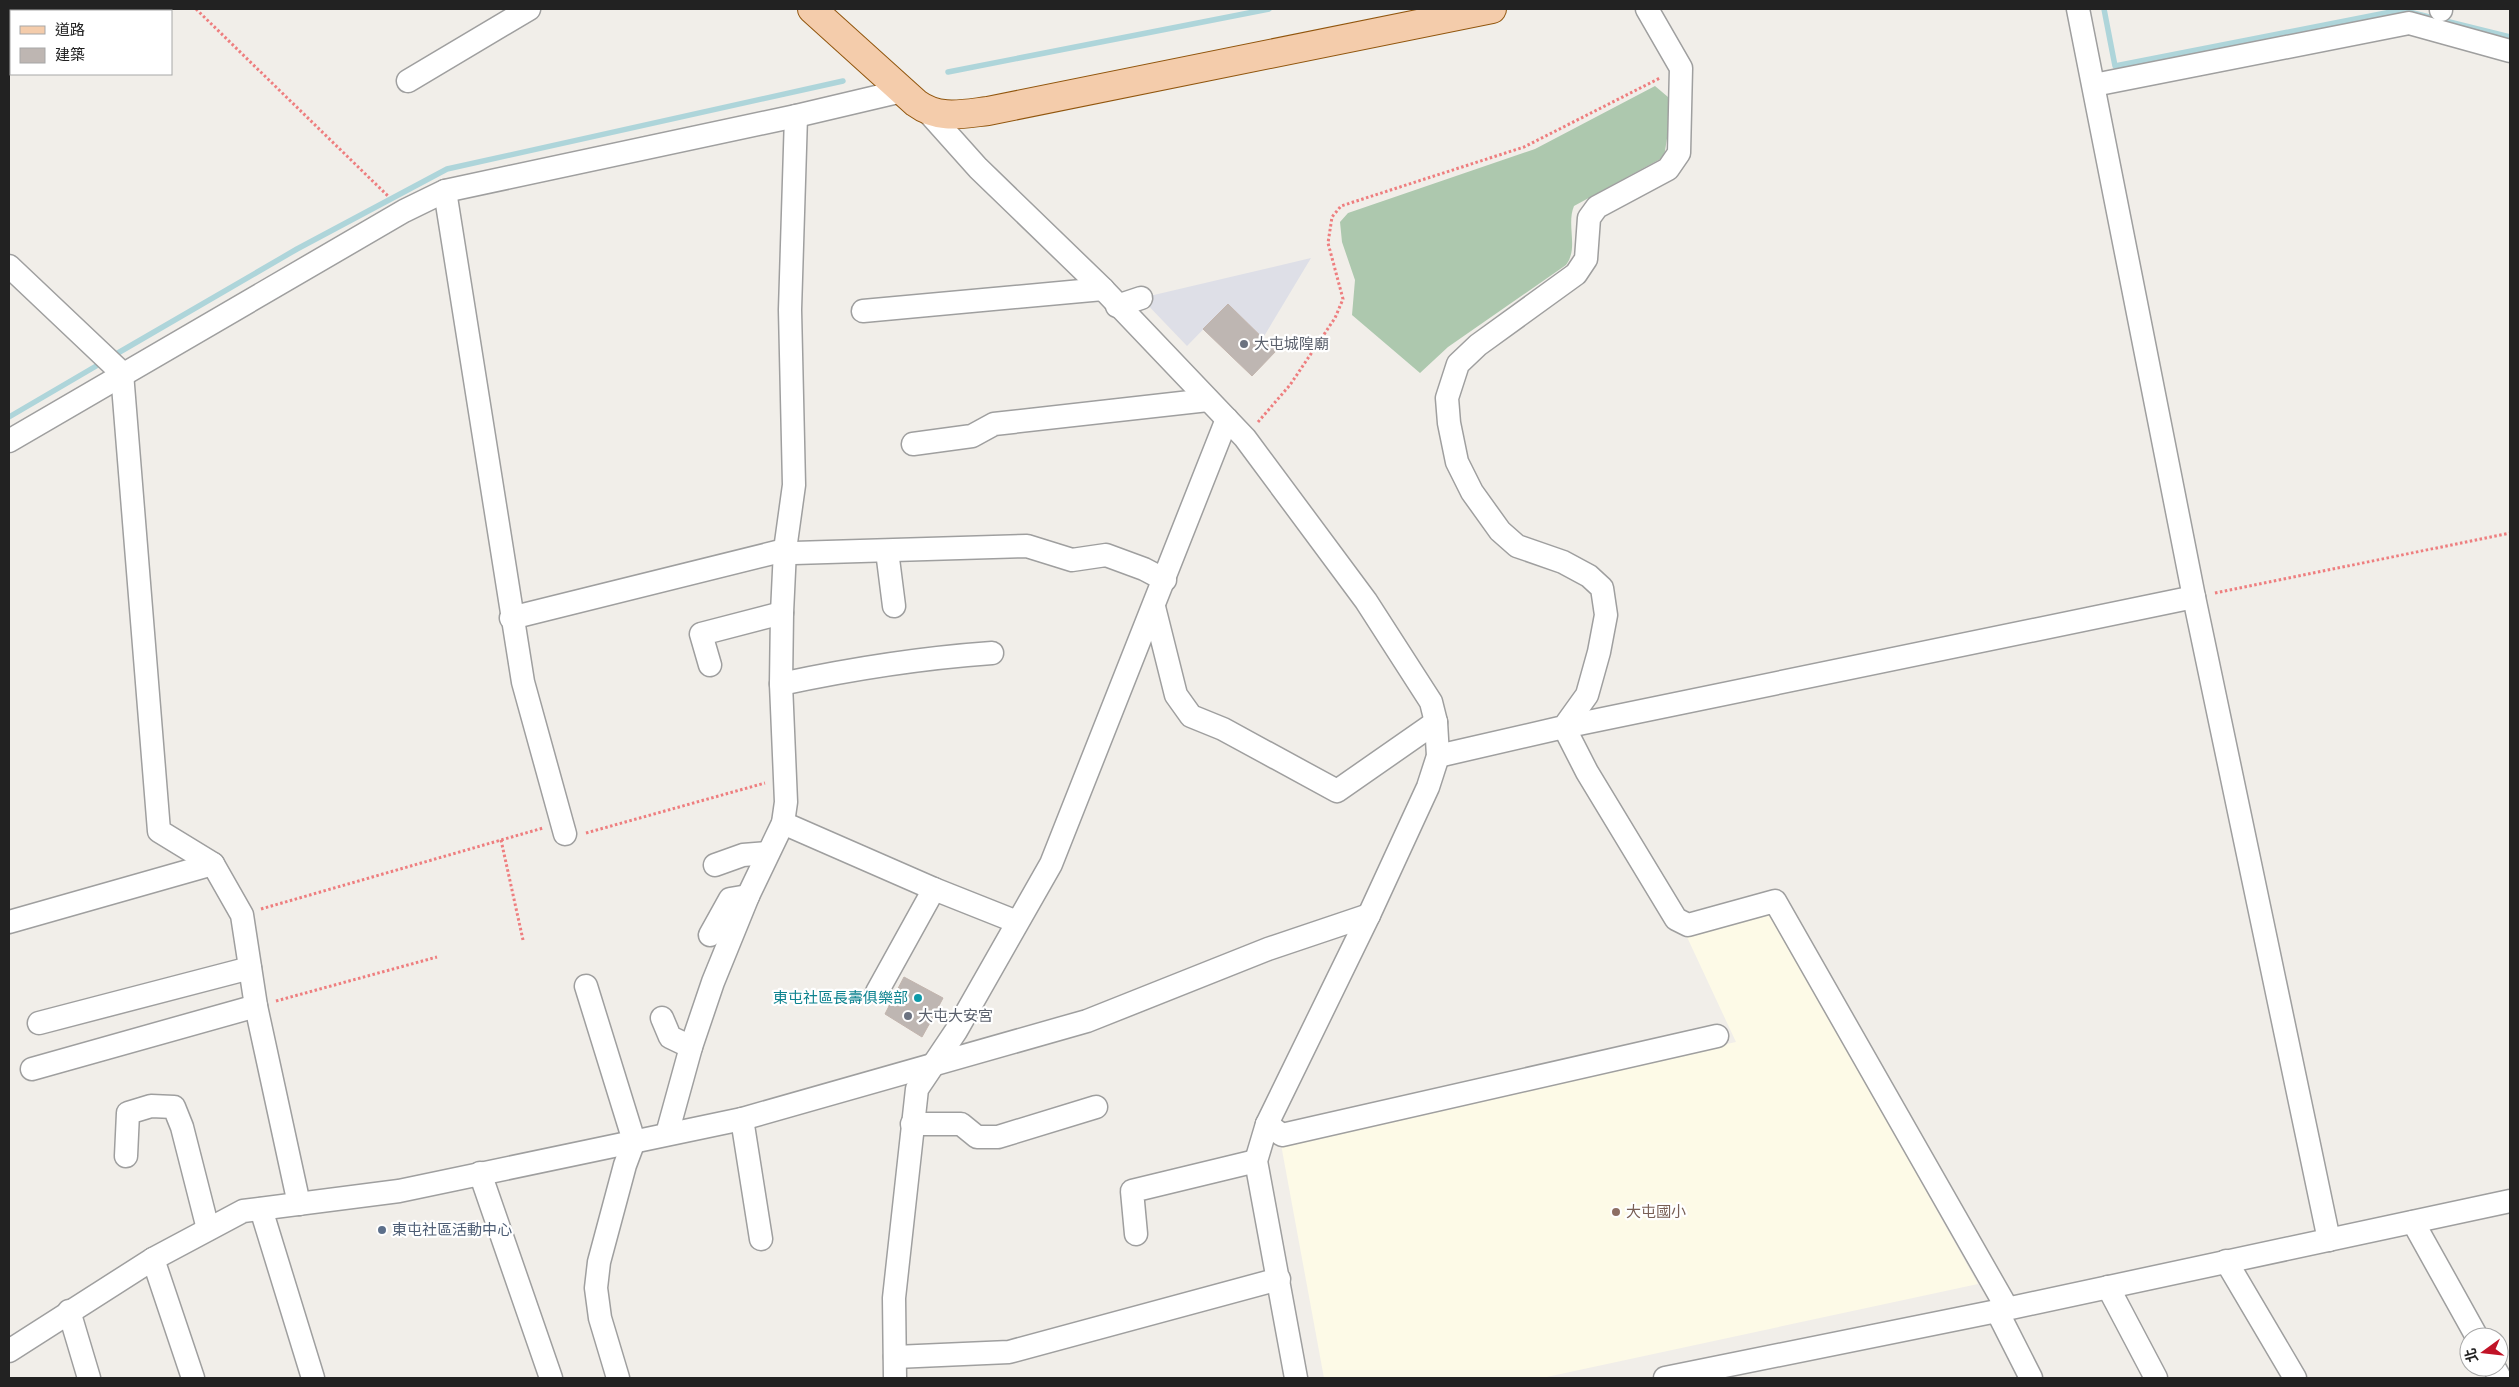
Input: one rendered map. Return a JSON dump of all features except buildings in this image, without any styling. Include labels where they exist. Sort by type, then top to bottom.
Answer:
[{"type":"main road","points":[[812,9],[902,91],[927,111],[954,116],[1492,9]]},
{"type":"street","points":[[408,81],[529,9]]},
{"type":"street","points":[[1564,727],[1587,695],[1600,652],[1606,615],[1602,588],[1589,576],[1563,562],[1517,546],[1500,531],[1472,492],[1457,462],[1448,423],[1447,398],[1458,364],[1478,345],[1576,274],[1586,259],[1589,218],[1596,207],[1668,170],[1679,153],[1681,68],[1647,9]]},
{"type":"street","points":[[2078,9],[2194,597],[2329,1240]]},
{"type":"street","points":[[2094,85],[2409,23],[2510,51]]},
{"type":"street","points":[[9,441],[122,373],[404,211],[445,191],[796,116],[902,91]]},
{"type":"street","points":[[927,111],[978,168],[1102,289],[1245,438],[1366,601],[1432,702],[1436,722],[1438,756],[1428,787],[1369,915],[1267,1124],[1256,1161],[1296,1378]]},
{"type":"street","points":[[667,1134],[713,982],[748,896],[783,823],[786,802],[781,684],[782,613],[784,550],[794,485],[790,310],[796,116]]},
{"type":"street","points":[[445,191],[523,682],[565,834]]},
{"type":"street","points":[[9,266],[122,373],[159,831],[214,864],[242,915],[256,1006],[299,1204]]},
{"type":"street","points":[[863,311],[1102,289]]},
{"type":"street","points":[[1117,306],[1141,298]]},
{"type":"street","points":[[912,444],[972,436],[994,424],[1208,400]]},
{"type":"street","points":[[1228,419],[1051,864],[956,1031],[917,1089],[894,1298],[895,1367],[1009,1352],[1279,1279]]},
{"type":"street","points":[[512,618],[784,550],[794,553],[888,552],[1027,546],[1072,560],[1106,555],[1144,569],[1165,580]]},
{"type":"street","points":[[888,552],[894,606]]},
{"type":"street","points":[[1438,756],[1564,727],[2194,597]]},
{"type":"street","points":[[1154,606],[1176,695],[1191,716],[1223,729],[1337,791],[1436,722]]},
{"type":"street","points":[[710,665],[701,634],[782,613]]},
{"type":"street","points":[[781,684],[826,674],[935,657],[992,653]]},
{"type":"street","points":[[1564,727],[1587,772],[1676,919],[1688,925],[1775,901],[2002,1310],[2031,1378]]},
{"type":"street","points":[[783,823],[934,889],[1017,922]]},
{"type":"street","points":[[715,865],[743,855],[768,853]]},
{"type":"street","points":[[9,922],[214,864]]},
{"type":"street","points":[[877,992],[934,889]]},
{"type":"street","points":[[710,935],[730,899],[748,896]]},
{"type":"street","points":[[9,1351],[153,1259],[243,1211],[399,1191],[742,1119],[930,1068],[1087,1021],[1268,950],[1369,915]]},
{"type":"street","points":[[39,1023],[250,968]]},
{"type":"street","points":[[586,986],[634,1141],[625,1165],[599,1262],[596,1288],[600,1318],[618,1378]]},
{"type":"street","points":[[32,1069],[256,1006]]},
{"type":"street","points":[[662,1018],[670,1037],[692,1047]]},
{"type":"street","points":[[1267,1124],[1282,1135],[1717,1036]]},
{"type":"street","points":[[126,1156],[128,1112],[151,1106],[174,1107],[182,1127],[208,1229]]},
{"type":"street","points":[[912,1124],[961,1124],[977,1136],[998,1137],[1096,1107]]},
{"type":"street","points":[[742,1119],[761,1239]]},
{"type":"street","points":[[1136,1234],[1132,1191],[1256,1161]]},
{"type":"street","points":[[480,1173],[551,1378]]},
{"type":"street","points":[[1665,1378],[2002,1310],[2510,1201]]},
{"type":"street","points":[[260,1209],[313,1378]]},
{"type":"street","points":[[2413,1222],[2471,1327]]},
{"type":"street","points":[[153,1259],[193,1378]]},
{"type":"street","points":[[2226,1261],[2295,1378]]},
{"type":"street","points":[[2108,1287],[2156,1378]]},
{"type":"street","points":[[69,1311],[89,1378]]},
{"type":"path","points":[[196,9],[404,211]]},
{"type":"path","points":[[1245,438],[1290,385],[1335,318],[1343,299],[1328,243],[1332,217],[1341,206],[1524,147],[1681,68]]},
{"type":"path","points":[[2194,597],[2510,533]]},
{"type":"path","points":[[242,915],[546,827],[565,834],[586,833],[785,777]]},
{"type":"path","points":[[501,840],[523,940]]},
{"type":"path","points":[[256,1006],[437,957]]},
{"type":"shaded area","points":[[1311,258],[1263,338],[1228,304],[1187,346],[1141,298]]},
{"type":"shaded area","name":"大屯國小","points":[[1769,911],[1978,1284],[1542,1378],[1324,1378],[1280,1139],[1736,1042],[1687,937]]},
{"type":"green space","points":[[1655,86],[1668,97],[1671,114],[1664,157],[1574,206],[1571,221],[1572,251],[1566,265],[1448,347],[1420,373],[1352,315],[1355,280],[1342,242],[1340,222],[1348,213],[1535,149]]},
{"type":"waterway","points":[[948,72],[1269,9]]},
{"type":"waterway","points":[[2104,9],[2115,66],[2401,10],[2510,37]]},
{"type":"waterway","points":[[111,357],[297,249],[447,169],[843,81]]},
{"type":"waterway","points":[[9,417],[103,362]]},
{"type":"place","name":"大屯城隍廟","points":[[1244,344]]},
{"type":"place","name":"東屯社區長壽俱樂部","points":[[918,998]]},
{"type":"place","name":"大屯大安宮","points":[[908,1016]]},
{"type":"place","name":"大屯國小","points":[[1616,1212]]},
{"type":"place","name":"東屯社區活動中心","points":[[382,1230]]}]
